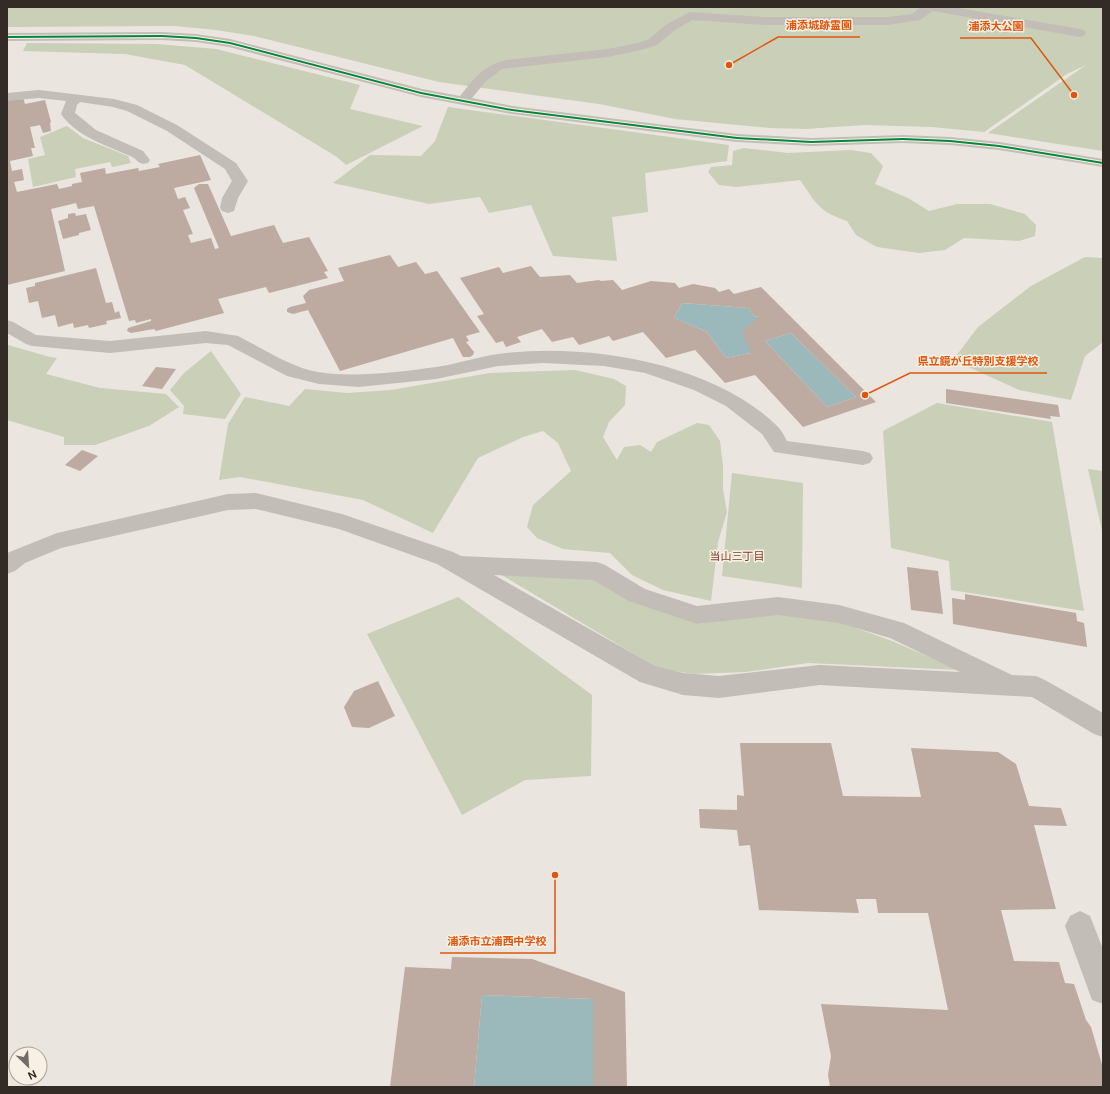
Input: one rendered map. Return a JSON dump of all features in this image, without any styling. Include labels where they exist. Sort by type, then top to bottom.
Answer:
[{"type":"street","points":[[463,101],[486,73],[494,67],[506,64],[626,50],[653,42],[687,12],[764,21],[888,21],[916,17],[927,8],[933,7],[1080,33]]},
{"type":"street","points":[[7,37],[162,36],[196,38],[230,44],[422,93],[512,110],[737,138],[811,142],[903,139],[935,140],[999,146],[1103,163]]},
{"type":"street","points":[[7,97],[39,94],[114,103],[132,108],[172,128],[231,166],[240,181],[230,198],[228,208]]},
{"type":"street","points":[[77,98],[71,104],[68,114],[76,124],[138,154],[142,160]]},
{"type":"street","points":[[7,326],[32,340],[103,347],[206,337],[232,340],[294,372],[319,378],[359,381],[436,373],[498,360],[543,357],[604,360],[648,368],[701,386],[733,401],[769,429],[781,447],[863,458]]},
{"type":"street","points":[[7,565],[17,557],[57,541],[228,502],[256,502],[342,522],[446,558],[649,675],[683,684],[719,688],[820,675],[1036,687],[1103,726]]},
{"type":"street","points":[[455,564],[597,571],[637,595],[697,615],[778,606],[839,614],[896,630],[1010,686]]},
{"type":"street","points":[[1080,926],[1103,989]]},
{"type":"green space","points":[[7,7],[1103,7],[1103,151],[988,133],[1086,65],[1067,74],[984,132],[932,127],[865,125],[805,129],[770,128],[675,119],[599,104],[439,82],[254,36],[216,30],[175,26],[7,27]]},
{"type":"green space","points":[[27,43],[157,44],[216,49],[360,85],[350,109],[423,126],[346,165],[337,157],[185,65],[125,54],[23,51]]},
{"type":"green space","points":[[448,107],[729,145],[727,161],[645,173],[648,212],[612,217],[617,261],[553,256],[531,205],[489,213],[480,197],[429,204],[333,183],[370,155],[421,156],[435,141]]},
{"type":"green space","points":[[67,126],[83,138],[128,156],[131,163],[112,167],[110,162],[75,169],[76,177],[33,187],[28,159],[45,155],[40,137]]},
{"type":"green space","points":[[744,148],[788,153],[851,150],[871,153],[883,166],[875,184],[908,198],[929,211],[957,204],[990,204],[1025,214],[1036,225],[1035,236],[1019,241],[964,238],[945,250],[919,253],[877,247],[856,235],[847,221],[830,214],[819,206],[800,180],[736,187],[719,185],[708,172],[711,167],[732,165],[733,151]]},
{"type":"green space","points":[[1085,257],[1103,258],[1103,342],[1085,356],[1071,400],[1019,390],[953,360],[978,327],[1031,286]]},
{"type":"green space","points":[[8,345],[57,358],[46,374],[100,388],[166,394],[179,407],[149,426],[95,445],[64,445],[64,437],[7,420]]},
{"type":"green space","points":[[211,351],[241,394],[225,419],[183,414],[184,406],[170,390],[184,373]]},
{"type":"green space","points":[[575,370],[614,379],[626,386],[625,405],[609,422],[603,437],[617,460],[624,447],[640,445],[651,452],[657,442],[697,423],[709,425],[720,441],[723,467],[723,489],[727,512],[718,542],[711,601],[663,590],[632,575],[610,553],[563,549],[537,538],[527,527],[533,505],[571,471],[558,443],[543,431],[523,437],[478,458],[433,533],[363,500],[240,477],[219,480],[228,424],[245,397],[289,406],[305,389],[347,393],[391,390],[490,373]]},
{"type":"green space","points":[[937,403],[1052,422],[1084,611],[951,590],[949,561],[891,548],[883,431]]},
{"type":"green space","points":[[1088,469],[1103,471],[1103,535]]},
{"type":"green space","points":[[732,473],[803,483],[802,588],[722,576]]},
{"type":"green space","points":[[500,574],[592,579],[698,624],[778,612],[825,617],[892,641],[959,670],[808,663],[746,672],[694,674],[659,669]]},
{"type":"green space","points":[[458,597],[592,695],[591,776],[525,780],[462,815],[367,634]]},
{"type":"water","points":[[682,303],[748,308],[754,316],[759,317],[751,353],[726,358],[707,332],[674,318]]},
{"type":"water","points":[[791,333],[856,397],[827,407],[765,341]]},
{"type":"water","points":[[482,995],[593,999],[593,1087],[474,1087]]},
{"type":"building","points":[[23,97],[25,104],[45,100],[51,122],[51,131],[43,133],[40,125],[30,127],[35,148],[31,148],[33,156],[10,161],[12,171],[22,169],[24,180],[14,182],[17,192],[57,184],[59,189],[72,186],[72,184],[82,182],[80,173],[105,168],[106,174],[138,168],[139,171],[160,167],[158,164],[200,155],[211,180],[174,188],[178,199],[185,197],[190,208],[183,210],[193,234],[188,235],[191,243],[211,238],[215,249],[219,248],[194,188],[199,184],[208,184],[231,236],[274,225],[283,243],[309,237],[328,271],[324,272],[328,278],[269,293],[266,287],[218,299],[224,313],[156,331],[154,329],[131,333],[127,331],[128,328],[151,321],[151,319],[136,323],[135,320],[129,321],[94,206],[78,209],[76,203],[51,209],[65,271],[7,285],[7,100]]},
{"type":"building","points":[[75,213],[76,216],[86,214],[91,230],[63,239],[58,221],[68,218],[68,214]]},
{"type":"building","points":[[390,255],[398,267],[416,262],[425,274],[437,271],[480,332],[466,336],[469,341],[466,342],[474,352],[473,355],[470,357],[463,357],[453,338],[340,371],[308,310],[293,314],[287,312],[287,309],[290,307],[306,303],[303,296],[309,290],[344,281],[338,268]]},
{"type":"building","points":[[531,266],[540,277],[570,275],[577,283],[613,280],[622,290],[651,281],[675,283],[679,288],[693,284],[715,288],[719,292],[729,289],[734,294],[761,287],[876,402],[803,427],[755,375],[725,383],[695,350],[666,358],[643,332],[613,341],[609,336],[579,345],[573,337],[552,342],[542,329],[517,337],[521,342],[506,347],[503,341],[496,343],[477,316],[484,314],[460,278],[499,267],[503,273]],"holes":[[[682,303],[748,308],[754,316],[759,317],[742,331],[751,353],[726,358],[707,332],[674,318]],[[791,333],[856,397],[827,407],[765,341]]]},
{"type":"building","points":[[96,268],[106,303],[112,302],[115,313],[119,311],[121,318],[106,321],[107,324],[89,328],[88,325],[74,328],[73,323],[58,327],[55,315],[42,318],[38,301],[29,303],[26,288],[35,286],[35,283]]},
{"type":"building","points":[[156,367],[176,369],[162,389],[142,386]]},
{"type":"building","points":[[946,389],[1058,405],[1060,417],[1050,416],[1051,419],[946,403]]},
{"type":"building","points":[[82,450],[98,456],[80,471],[65,465]]},
{"type":"building","points":[[907,567],[938,571],[943,614],[911,610]]},
{"type":"building","points":[[965,594],[1076,613],[1077,621],[1084,623],[1087,647],[953,624],[952,598],[965,600]]},
{"type":"building","points":[[378,681],[395,716],[369,728],[352,727],[344,707],[354,691]]},
{"type":"building","points":[[740,743],[831,743],[843,796],[921,797],[911,748],[998,752],[1016,764],[1029,806],[1061,808],[1067,826],[1034,825],[1056,909],[1001,910],[1014,961],[1059,962],[1065,983],[1074,984],[1086,1020],[1091,1027],[1103,1068],[1103,1087],[830,1087],[828,1075],[831,1056],[821,1004],[948,1010],[928,913],[878,913],[876,899],[856,899],[859,913],[759,910],[750,845],[739,846],[737,830],[700,828],[699,809],[737,810],[737,795],[744,796]]},
{"type":"building","points":[[452,957],[532,959],[625,992],[627,1087],[593,1087],[593,999],[482,995],[474,1087],[390,1087],[405,967],[451,969]]},
{"type":"cycle path","points":[[7,37],[162,36],[196,38],[230,43],[421,93],[512,110],[737,138],[811,142],[903,139],[950,141],[999,146],[1103,163]]},
{"type":"place","name":"浦添城跡霊園","points":[[729,65]]},
{"type":"place","name":"浦添大公園","points":[[1074,95]]},
{"type":"place","name":"県立鏡が丘特別支援学校","points":[[865,395]]},
{"type":"place","name":"浦添市立浦西中学校","points":[[555,875]]},
{"type":"district","name":"当山三丁目","points":[[737,556]]}]
